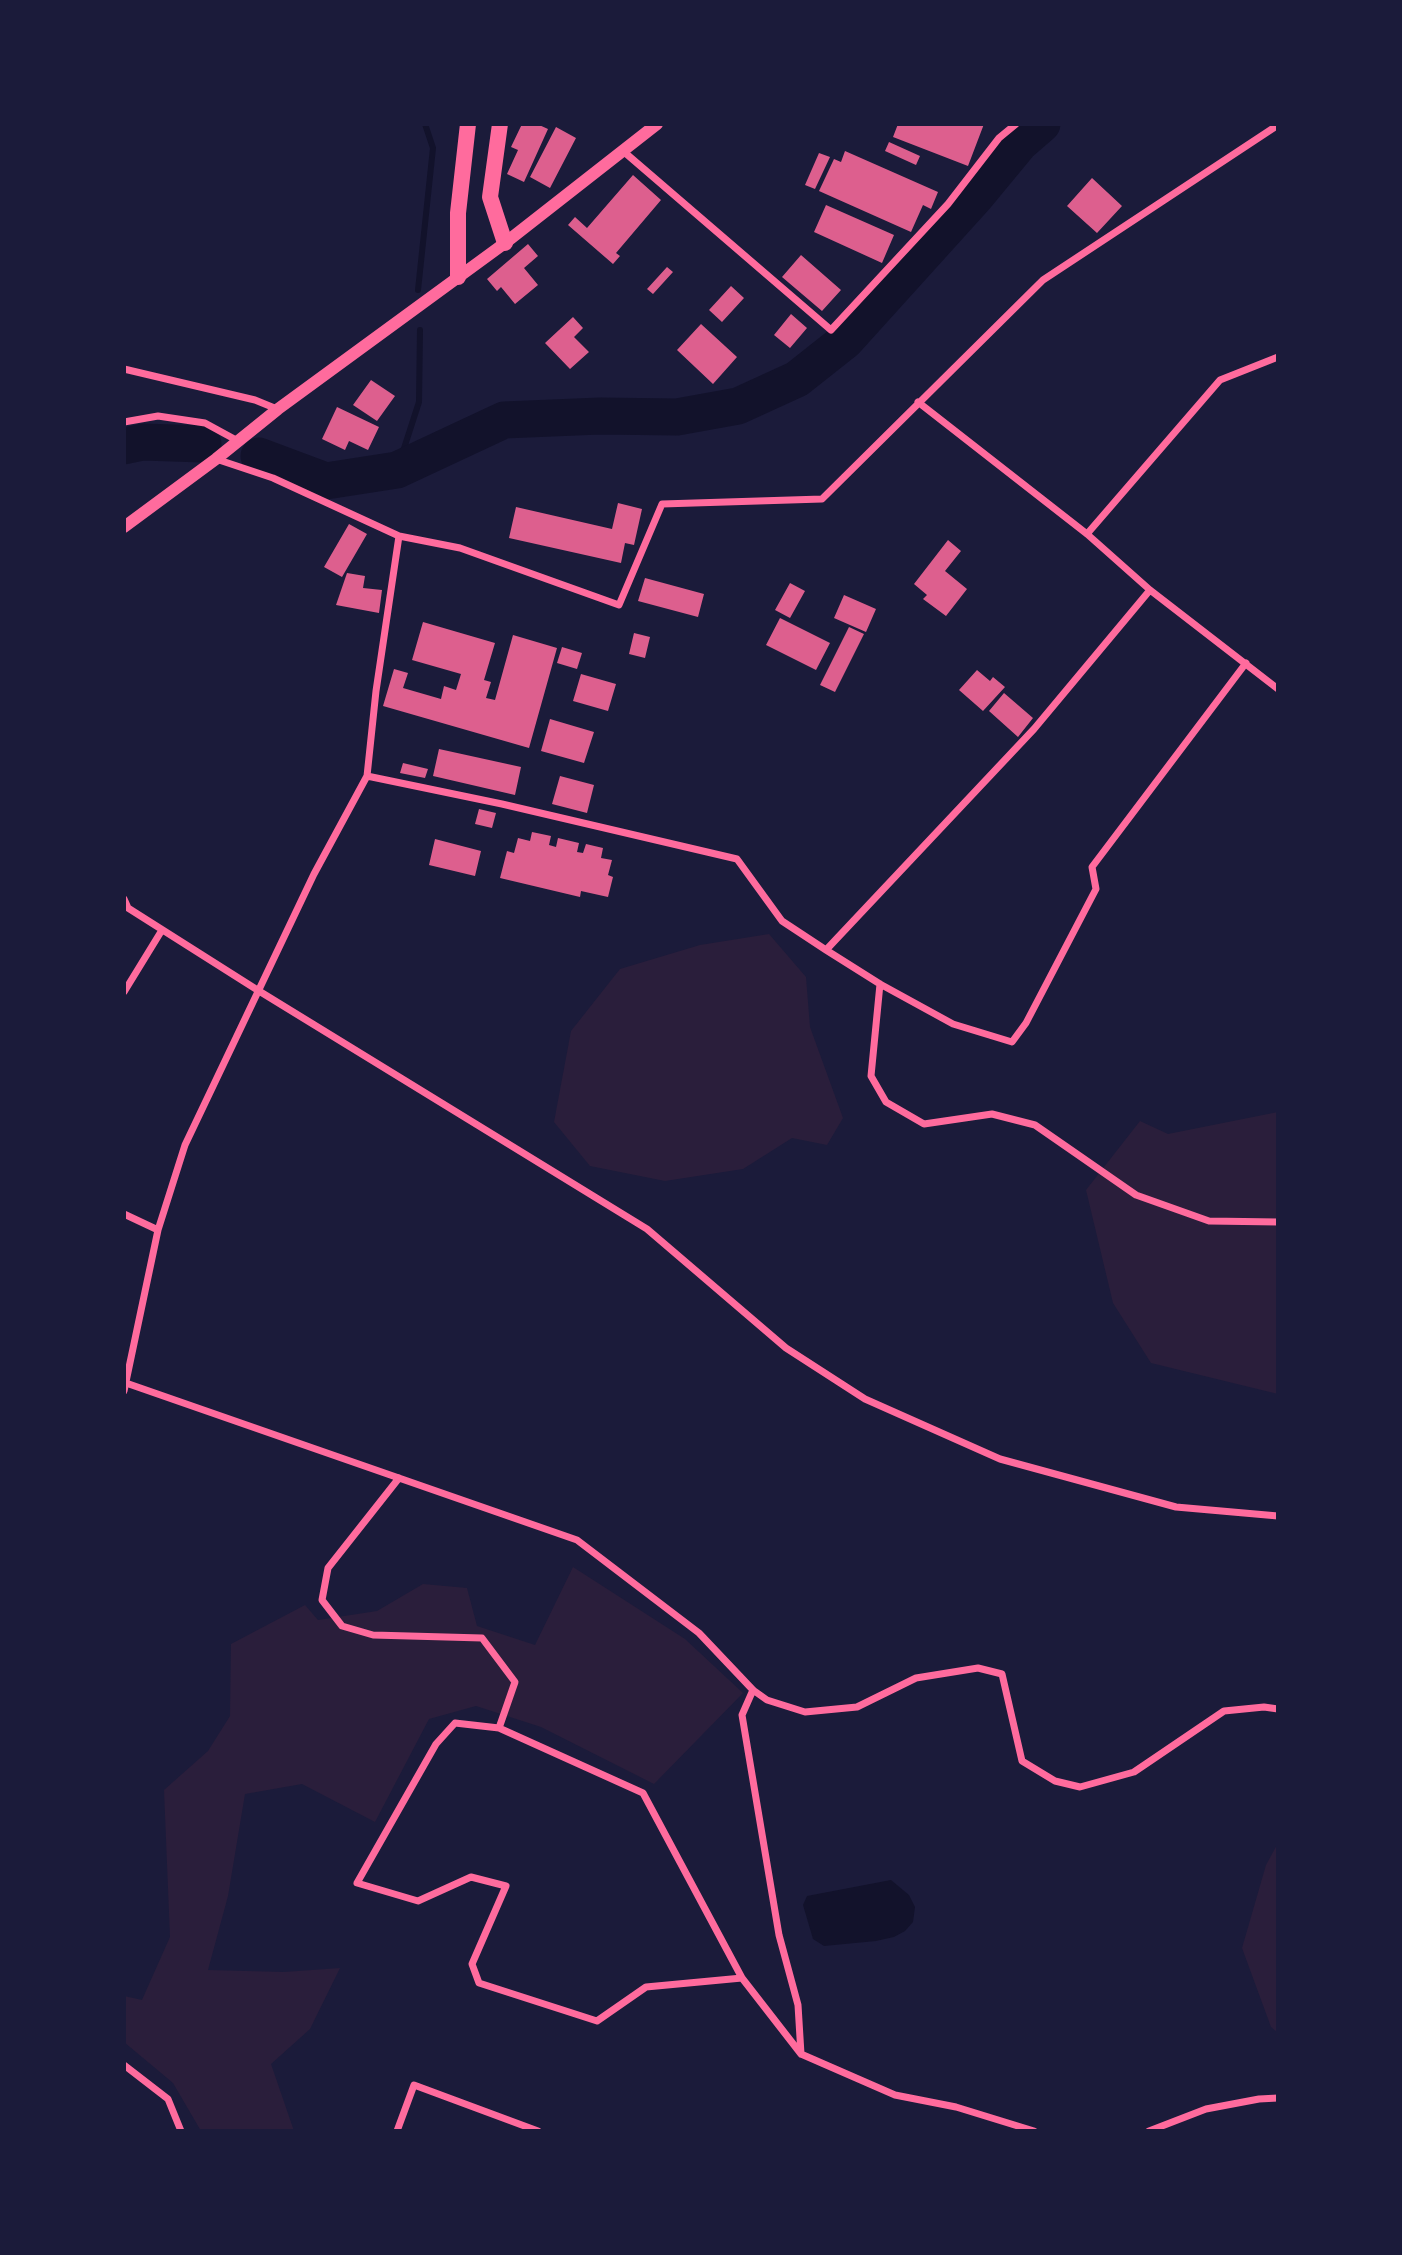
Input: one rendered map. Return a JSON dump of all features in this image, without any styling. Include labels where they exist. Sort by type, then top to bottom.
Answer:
[{"type":"highway","points":[[458,278],[458,213],[468,124]]},
{"type":"highway","points":[[500,124],[490,197],[505,243]]},
{"type":"main road","points":[[124,527],[505,243],[657,124]]},
{"type":"street","points":[[623,151],[831,330],[948,204],[999,138],[1016,124]]},
{"type":"street","points":[[216,459],[274,478],[399,536],[460,548],[619,605],[662,504],[822,499],[1043,280],[1278,125]]},
{"type":"street","points":[[1087,534],[1220,380],[1278,356]]},
{"type":"street","points":[[124,369],[255,400],[278,410]]},
{"type":"street","points":[[918,402],[1087,534],[1150,590],[1278,689]]},
{"type":"street","points":[[124,422],[158,416],[205,423],[238,442]]},
{"type":"street","points":[[399,536],[376,691],[367,776],[314,874],[185,1145],[158,1230],[125,1387],[577,1540],[699,1633],[753,1690],[767,1700],[805,1712],[857,1707],[916,1678],[978,1668],[1002,1674],[1023,1761],[1055,1781],[1080,1787],[1135,1772],[1224,1711],[1264,1707],[1278,1709]]},
{"type":"street","points":[[826,950],[1034,729],[1150,590]]},
{"type":"street","points":[[367,776],[502,804],[737,859],[782,921],[880,984],[953,1024],[1012,1042],[1026,1023],[1096,889],[1092,867],[1246,663]]},
{"type":"street","points":[[124,899],[128,908],[162,930],[647,1229],[786,1348],[865,1399],[1000,1459],[1176,1507],[1278,1516]]},
{"type":"street","points":[[124,992],[162,930]]},
{"type":"street","points":[[880,984],[872,1076],[886,1102],[924,1124],[992,1114],[1035,1125],[1136,1195],[1209,1221],[1278,1222]]},
{"type":"street","points":[[124,1214],[158,1230]]},
{"type":"street","points":[[399,1478],[328,1569],[322,1600],[342,1626],[373,1635],[482,1638],[514,1682],[499,1728]]},
{"type":"street","points":[[753,1690],[742,1714],[779,1935],[798,2005],[801,2054]]},
{"type":"street","points":[[742,1978],[646,1987],[597,2021],[479,1983],[472,1964],[506,1886],[471,1877],[418,1901],[356,1883],[436,1744],[455,1723],[499,1728],[643,1793],[742,1978],[801,2054],[895,2095],[956,2107],[1034,2131]]},
{"type":"street","points":[[124,2065],[168,2099],[181,2131]]},
{"type":"street","points":[[397,2131],[414,2085],[538,2131]]},
{"type":"street","points":[[1149,2131],[1206,2109],[1278,2098]]},
{"type":"shaded area","points":[[769,934],[806,977],[810,1027],[843,1118],[827,1145],[792,1138],[743,1169],[665,1181],[590,1166],[554,1122],[571,1031],[620,969],[700,945]]},
{"type":"shaded area","points":[[1278,1112],[1278,1394],[1151,1363],[1113,1303],[1086,1190],[1140,1121],[1168,1134]]},
{"type":"shaded area","points":[[573,1567],[685,1639],[743,1693],[654,1784],[541,1727],[476,1706],[429,1719],[375,1822],[302,1784],[245,1794],[228,1896],[208,1970],[284,1972],[340,1968],[310,2029],[271,2064],[294,2131],[201,2131],[173,2083],[124,2042],[124,1996],[142,2000],[170,1937],[164,1790],[208,1751],[230,1716],[231,1644],[305,1605],[318,1620],[377,1611],[423,1584],[467,1588],[477,1626],[535,1645]]},
{"type":"shaded area","points":[[1278,1843],[1278,2033],[1271,2027],[1242,1948],[1266,1865]]},
{"type":"shaded area","points":[[891,1880],[909,1895],[915,1907],[913,1922],[905,1931],[876,1941],[824,1946],[813,1939],[803,1905],[807,1896]]},
{"type":"building","points":[[522,124],[537,124],[548,129],[524,182],[507,174],[518,150],[511,147]]},
{"type":"building","points":[[898,124],[984,124],[968,166],[893,137]]},
{"type":"building","points":[[556,127],[576,138],[550,188],[530,177]]},
{"type":"building","points":[[889,142],[920,156],[916,165],[885,151]]},
{"type":"building","points":[[845,151],[938,192],[931,209],[923,205],[911,232],[819,191],[834,159],[841,162]]},
{"type":"building","points":[[819,153],[830,157],[815,189],[805,185]]},
{"type":"building","points":[[633,175],[661,200],[616,253],[620,256],[613,264],[568,225],[575,217],[587,228]]},
{"type":"building","points":[[1092,178],[1122,206],[1097,233],[1067,206]]},
{"type":"building","points":[[826,205],[894,235],[882,263],[814,232]]},
{"type":"building","points":[[528,244],[538,256],[524,268],[538,285],[515,304],[501,287],[497,291],[487,279]]},
{"type":"building","points":[[801,255],[841,290],[822,311],[782,277]]},
{"type":"building","points":[[667,267],[673,272],[653,294],[647,289]]},
{"type":"building","points":[[731,286],[744,298],[722,322],[709,310]]},
{"type":"building","points":[[791,314],[807,328],[790,348],[774,335]]},
{"type":"building","points":[[573,317],[583,328],[574,337],[589,352],[570,369],[545,343]]},
{"type":"building","points":[[701,324],[737,357],[713,384],[677,350]]},
{"type":"building","points":[[371,380],[395,396],[377,421],[353,405]]},
{"type":"building","points":[[337,407],[379,427],[368,450],[349,441],[345,450],[322,439]]},
{"type":"building","points":[[618,503],[642,509],[634,545],[625,543],[621,563],[509,538],[516,507],[612,529]]},
{"type":"building","points":[[349,524],[367,534],[342,577],[324,567]]},
{"type":"building","points":[[948,540],[961,551],[945,571],[967,589],[946,616],[923,599],[927,595],[914,584]]},
{"type":"building","points":[[347,573],[365,576],[363,588],[382,590],[379,613],[336,605]]},
{"type":"building","points":[[645,578],[704,594],[698,617],[638,601]]},
{"type":"building","points":[[790,583],[805,591],[790,618],[775,610]]},
{"type":"building","points":[[844,595],[876,609],[866,632],[834,618]]},
{"type":"building","points":[[780,618],[830,643],[816,670],[766,645]]},
{"type":"building","points":[[423,622],[495,643],[484,680],[491,682],[486,698],[495,700],[513,635],[557,648],[529,748],[383,706],[394,669],[408,673],[403,688],[441,699],[444,686],[456,690],[461,674],[412,660]]},
{"type":"building","points":[[849,627],[864,634],[835,692],[820,685]]},
{"type":"building","points":[[634,633],[650,637],[645,658],[629,654]]},
{"type":"building","points":[[562,647],[582,653],[577,669],[557,663]]},
{"type":"building","points":[[977,670],[990,681],[993,677],[1005,687],[983,711],[959,690]]},
{"type":"building","points":[[581,674],[616,684],[608,711],[573,701]]},
{"type":"building","points":[[1004,693],[1033,718],[1018,737],[989,711]]},
{"type":"building","points":[[550,719],[594,732],[584,763],[541,751]]},
{"type":"building","points":[[439,749],[521,767],[515,795],[433,776]]},
{"type":"building","points":[[403,763],[428,769],[425,778],[400,773]]},
{"type":"building","points":[[560,776],[594,785],[587,813],[552,804]]},
{"type":"building","points":[[479,809],[496,813],[492,828],[475,824]]},
{"type":"building","points":[[532,832],[551,836],[549,845],[556,847],[558,838],[579,843],[577,852],[583,853],[586,844],[603,848],[601,858],[612,860],[608,875],[613,877],[608,897],[581,891],[580,897],[500,878],[507,851],[514,853],[518,838],[530,841]]},
{"type":"building","points":[[435,839],[481,851],[475,876],[429,865]]},
{"type":"waterway","points":[[418,290],[433,148],[425,124]]},
{"type":"waterway","points":[[259,456],[326,481],[397,470],[504,420],[600,416],[677,417],[738,406],[797,379],[845,341],[977,195],[1020,143],[1042,124]]},
{"type":"waterway","points":[[397,470],[419,402],[420,330]]},
{"type":"waterway","points":[[124,446],[143,442],[203,444]]}]
